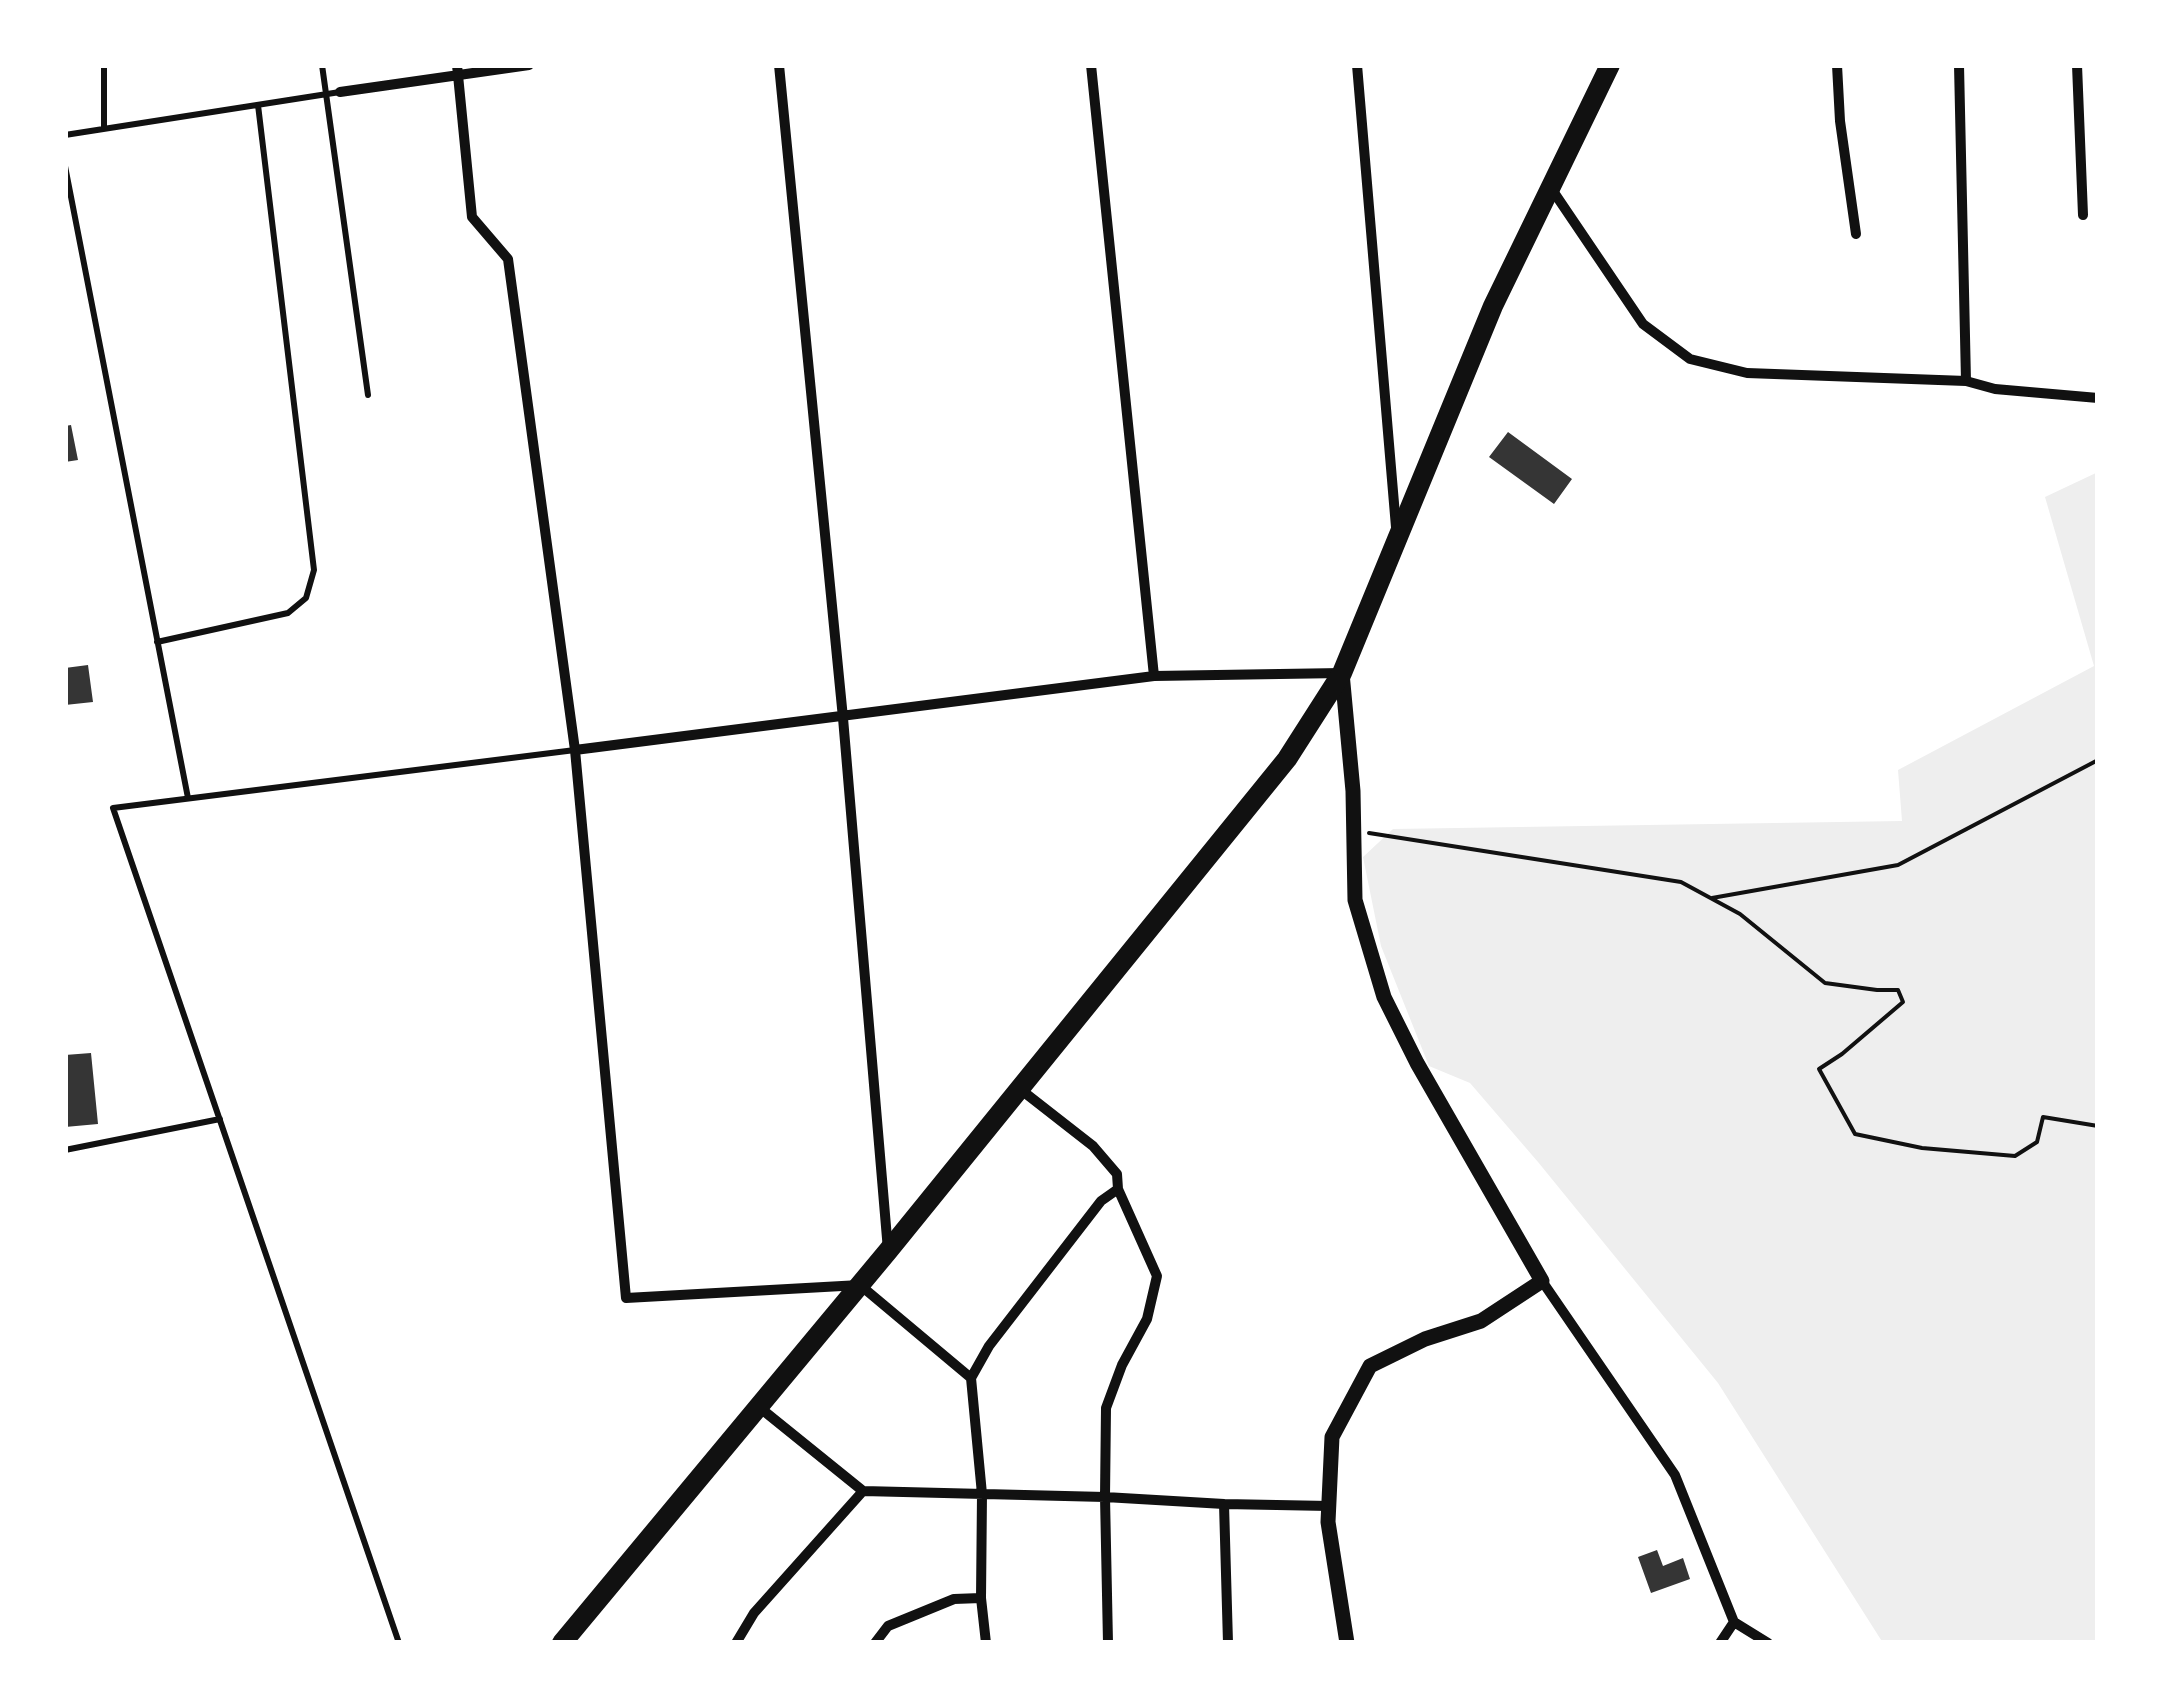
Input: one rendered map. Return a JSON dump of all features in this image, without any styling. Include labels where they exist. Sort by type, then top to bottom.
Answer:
[{"type":"main road","points":[[562,1643],[888,1251],[1287,759],[1342,673],[1492,306],[1610,65]]},
{"type":"street","points":[[340,92],[457,70],[529,65]]},
{"type":"street","points":[[779,65],[888,1251]]},
{"type":"street","points":[[1091,65],[1154,676]]},
{"type":"street","points":[[1358,65],[1397,538]]},
{"type":"street","points":[[1837,65],[1840,122],[1856,234]]},
{"type":"street","points":[[1959,65],[1966,381]]},
{"type":"street","points":[[2077,65],[2083,215]]},
{"type":"street","points":[[457,70],[472,218],[508,259],[575,750],[626,1298],[860,1284],[971,1378]]},
{"type":"street","points":[[1550,188],[1643,324],[1690,360],[1748,373],[1966,381],[1995,389],[2098,398]]},
{"type":"street","points":[[575,750],[1154,676],[1342,673],[1354,791],[1355,900],[1384,997],[1417,1063],[1542,1281],[1675,1475],[1734,1622],[1765,1642]]},
{"type":"street","points":[[1020,1089],[1093,1146],[1117,1174],[1118,1188],[1158,1276],[1147,1319],[1122,1365],[1106,1408],[1108,1643]]},
{"type":"street","points":[[986,1643],[980,1598],[982,1494],[971,1378],[1000,1331],[1101,1202],[1118,1188]]},
{"type":"street","points":[[1346,1643],[1328,1522],[1332,1437],[1370,1366],[1425,1339],[1481,1321],[1542,1281]]},
{"type":"street","points":[[758,1407],[863,1491],[1329,1506]]},
{"type":"street","points":[[736,1643],[754,1613],[863,1491]]},
{"type":"street","points":[[1224,1504],[1228,1643]]},
{"type":"street","points":[[875,1643],[888,1626],[954,1599],[980,1598]]},
{"type":"street","points":[[1720,1643],[1734,1622]]},
{"type":"lane","points":[[104,65],[104,129]]},
{"type":"lane","points":[[322,65],[368,395]]},
{"type":"lane","points":[[65,135],[340,92]]},
{"type":"lane","points":[[158,642],[288,613],[306,598],[314,570],[258,106]]},
{"type":"lane","points":[[65,166],[188,798]]},
{"type":"lane","points":[[399,1643],[113,808],[575,750]]},
{"type":"lane","points":[[65,1150],[220,1119]]},
{"type":"path","points":[[1712,898],[1898,865],[2098,760]]},
{"type":"path","points":[[1354,831],[1681,882],[1740,914],[1825,983],[1898,990],[1904,1002],[1819,1069],[1855,1134],[1922,1148],[2015,1156],[2037,1142],[2043,1117],[2098,1126]]},
{"type":"shaded area","points":[[2098,472],[2098,1643],[1883,1643],[1718,1383],[1470,1083],[1429,1066],[1381,946],[1363,857],[1393,829],[1902,821],[1898,770],[2094,666],[2045,497]]},
{"type":"building","points":[[71,425],[78,460],[65,462],[65,426]]},
{"type":"building","points":[[1508,432],[1572,479],[1554,504],[1489,457]]},
{"type":"building","points":[[88,665],[93,702],[65,705],[65,668]]},
{"type":"building","points":[[91,1053],[98,1124],[65,1127],[65,1055]]},
{"type":"building","points":[[1657,1550],[1663,1566],[1683,1558],[1690,1579],[1651,1593],[1638,1557]]}]
